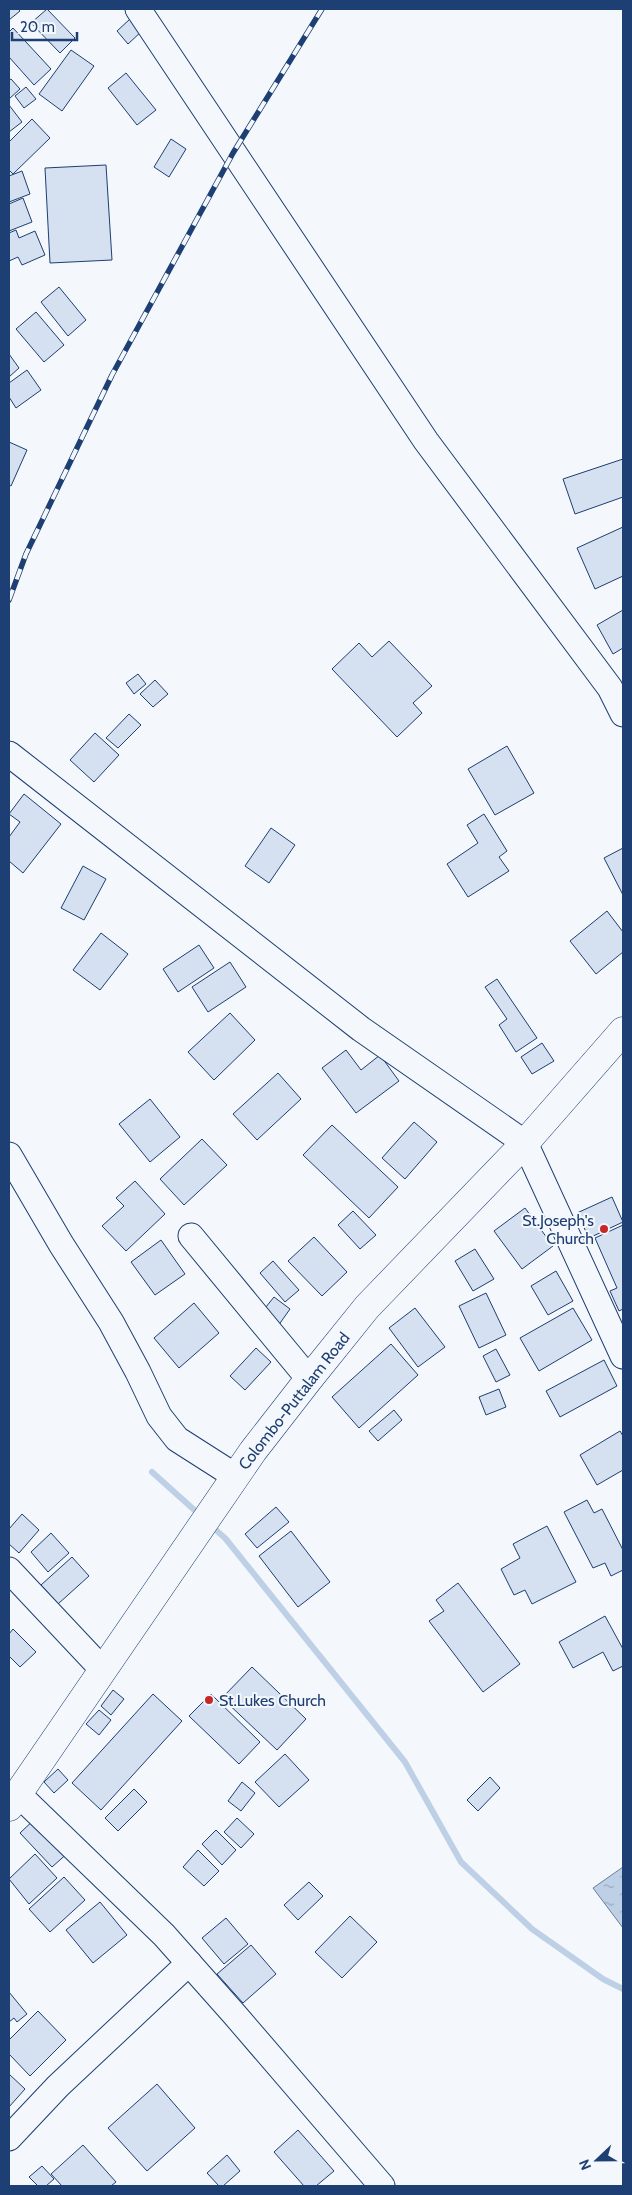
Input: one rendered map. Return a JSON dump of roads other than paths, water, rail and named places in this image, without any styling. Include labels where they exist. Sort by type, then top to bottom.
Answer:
[{"type":"highway","name":"Colombo-Puttalam Road","points":[[13,1800],[235,1476],[309,1379],[367,1307],[524,1143],[623,1030]]},
{"type":"street","points":[[138,9],[426,441],[610,688],[623,714]]},
{"type":"street","points":[[9,754],[361,1029],[524,1143],[623,1356]]},
{"type":"street","points":[[9,1155],[61,1244],[111,1322],[159,1416],[177,1439],[235,1476]]},
{"type":"street","points":[[191,1236],[309,1379]]},
{"type":"street","points":[[9,1570],[102,1669]]},
{"type":"street","points":[[13,1800],[164,1935],[371,2182]]},
{"type":"street","points":[[9,2138],[58,2086],[188,1963]]},
{"type":"water","points":[[623,1867],[623,1928],[593,1888]]},
{"type":"waterway","points":[[152,1472],[201,1516]]},
{"type":"waterway","points":[[210,1525],[225,1538],[405,1762],[461,1862],[532,1929],[603,1979],[623,1989]]},
{"type":"railway","points":[[9,600],[26,554],[112,375],[233,153],[322,9]]},
{"type":"place","name":"St.Joseph's Church","points":[[604,1229]]},
{"type":"place","name":"St.Lukes Church","points":[[209,1700]]}]
